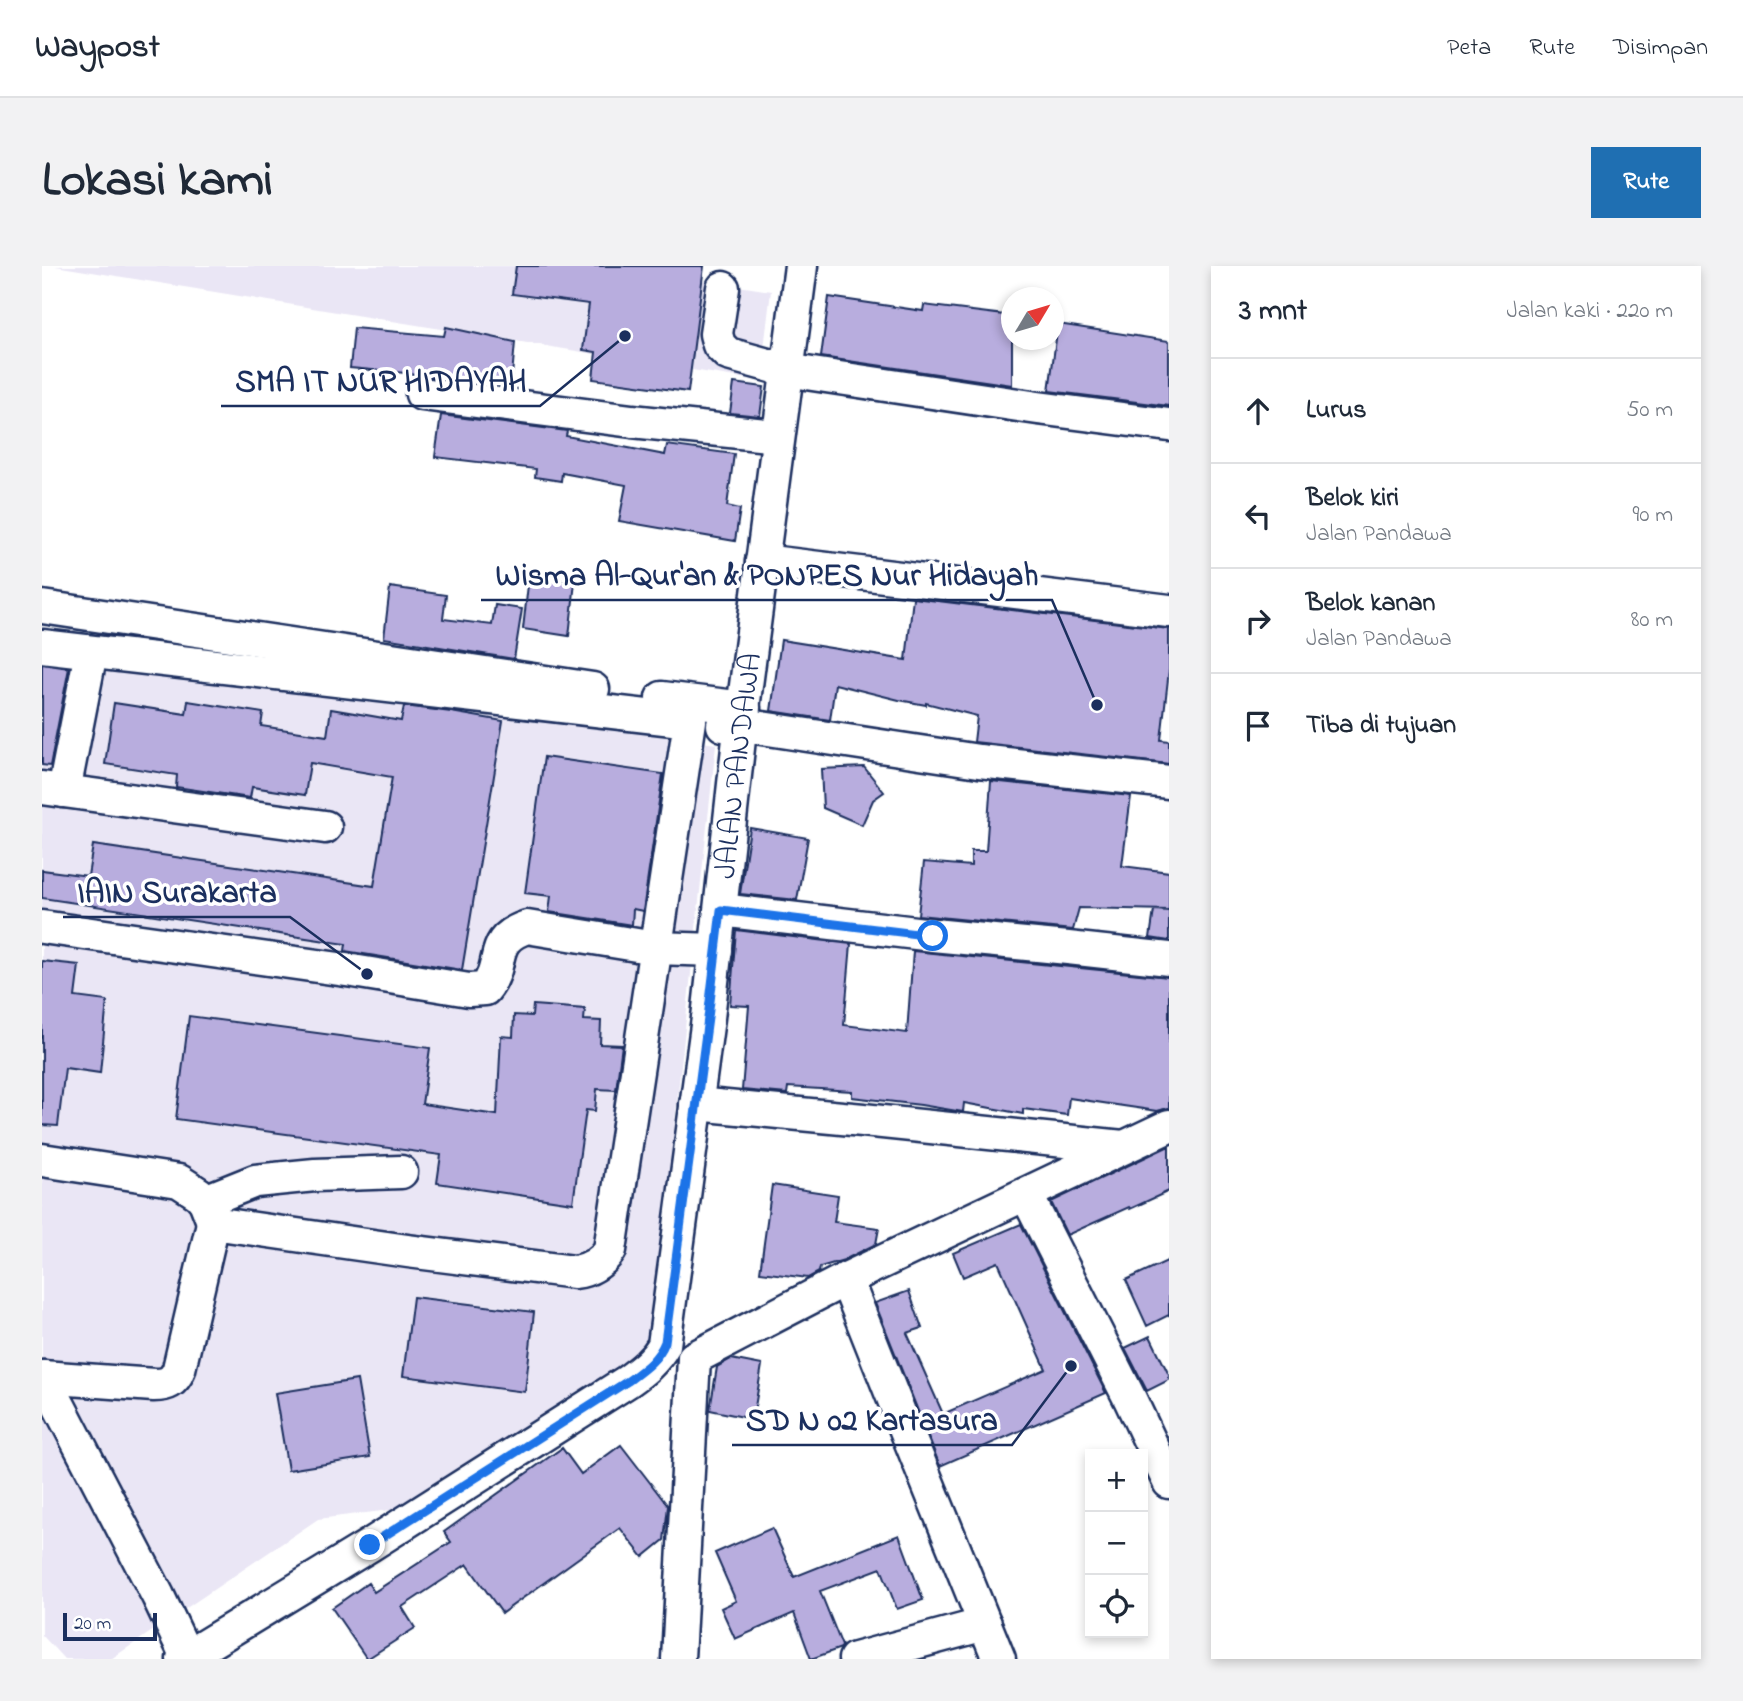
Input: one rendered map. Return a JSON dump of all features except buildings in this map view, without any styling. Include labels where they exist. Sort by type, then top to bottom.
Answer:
[{"type":"street","name":"JALAN PANDAWA","points":[[662,1349],[708,1018],[762,561],[801,266]]},
{"type":"street","points":[[723,288],[716,334],[719,345],[728,354],[786,370],[1169,425]]},
{"type":"street","points":[[422,394],[632,421],[778,436]]},
{"type":"street","points":[[762,561],[1169,611]]},
{"type":"street","points":[[42,607],[632,695],[979,761],[1169,782]]},
{"type":"street","points":[[42,646],[720,725],[743,716]]},
{"type":"street","points":[[91,652],[53,789],[325,827]]},
{"type":"street","points":[[209,1212],[408,1251],[575,1272],[601,1260],[610,1250],[690,721]]},
{"type":"street","points":[[721,910],[933,936],[1068,947],[1169,959]]},
{"type":"street","points":[[42,927],[469,990],[485,989],[491,982],[504,940],[513,931],[527,927],[654,948],[716,950]]},
{"type":"street","points":[[696,1104],[1124,1147]]},
{"type":"street","points":[[43,1377],[158,1596],[185,1658],[370,1545],[628,1381],[649,1365],[662,1349],[694,1359],[846,1279],[1169,1126]]},
{"type":"street","points":[[42,1160],[180,1181],[199,1194],[209,1212],[179,1369],[174,1380],[168,1384],[154,1385],[43,1377]]},
{"type":"street","points":[[209,1212],[255,1181],[315,1175],[401,1172]]},
{"type":"street","points":[[1026,1194],[1169,1482]]},
{"type":"street","points":[[846,1279],[999,1659]]},
{"type":"street","points":[[678,1659],[694,1359]]},
{"type":"street","points":[[855,1659],[985,1624]]},
{"type":"shaded area","points":[[55,266],[607,266],[771,291],[760,381]]},
{"type":"shaded area","points":[[42,649],[716,744],[652,1331],[611,1390],[430,1505],[318,1519],[111,1659],[64,1659],[42,1635]]},
{"type":"place","name":"SMA IT NUR HIDAYAH","points":[[625,336]]},
{"type":"place","name":"Wisma Al-Qur'an & PONPES Nur Hidayah","points":[[1097,705]]},
{"type":"place","name":"IAIN Surakarta","points":[[367,974]]},
{"type":"place","name":"SD N 02 Kartasura","points":[[1071,1366]]},
{"type":"route","points":[[370,1545],[628,1381],[649,1365],[662,1349],[721,910],[933,936]]}]
